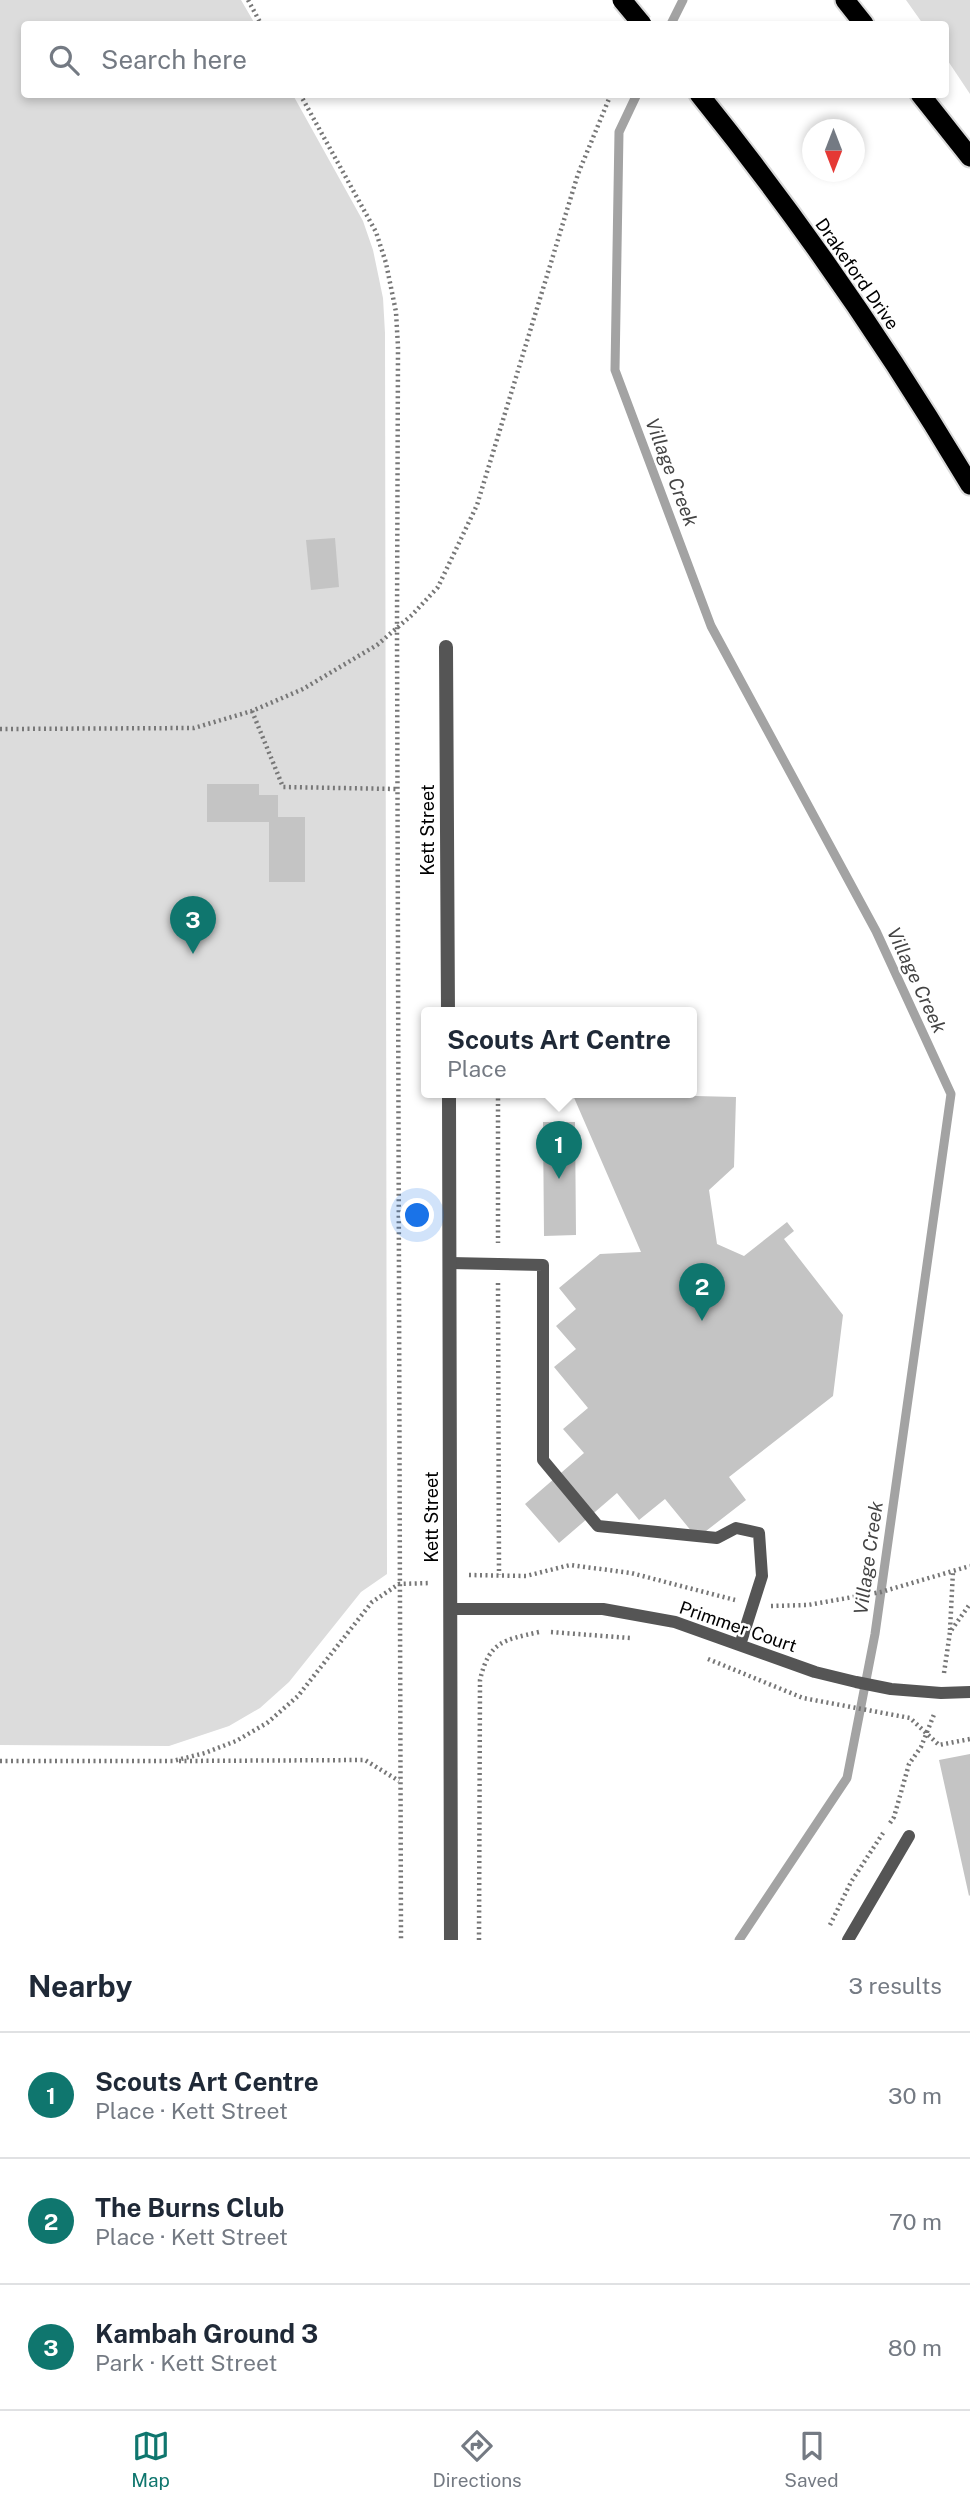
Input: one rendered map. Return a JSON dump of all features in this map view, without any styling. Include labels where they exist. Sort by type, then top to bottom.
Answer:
[{"type":"highway","points":[[622,0],[640,21]]},
{"type":"highway","points":[[845,0],[862,21]]},
{"type":"highway","name":"Drakeford Drive","points":[[702,98],[839,283],[945,442],[970,485]]},
{"type":"highway","points":[[923,98],[970,157]]},
{"type":"street","name":"Kett Street","points":[[446,647],[448,1007]]},
{"type":"street","name":"Kett Street","points":[[449,1098],[452,1940]]},
{"type":"lane","points":[[450,1263],[543,1265],[543,1460],[598,1526],[717,1538],[736,1528],[759,1533],[762,1576],[740,1646]]},
{"type":"lane","name":"Primmer Court","points":[[451,1609],[603,1609],[675,1622],[815,1672],[856,1682],[891,1689],[970,1692]]},
{"type":"lane","points":[[848,1940],[909,1836]]},
{"type":"path","points":[[248,0],[259,21]]},
{"type":"path","points":[[302,98],[376,232],[386,262],[396,312],[398,348],[401,1940]]},
{"type":"path","points":[[0,729],[194,728],[252,711],[303,689],[377,645],[438,587],[477,505],[578,174],[609,98]]},
{"type":"path","points":[[252,711],[283,787],[397,789]]},
{"type":"path","points":[[498,1098],[499,1575]]},
{"type":"path","points":[[173,1761],[236,1741],[267,1723],[298,1696],[372,1602],[399,1584],[430,1583],[451,1574],[526,1576],[570,1565],[631,1573],[777,1607],[808,1605],[881,1592],[970,1566]]},
{"type":"path","points":[[829,1929],[851,1882],[894,1817],[909,1764],[928,1734],[941,1693],[950,1632],[953,1571]]},
{"type":"path","points":[[950,1632],[970,1604]]},
{"type":"path","points":[[479,1940],[480,1680],[485,1661],[504,1641],[541,1632],[632,1638]]},
{"type":"path","points":[[699,1655],[803,1698],[910,1718],[940,1745],[970,1739]]},
{"type":"path","points":[[0,1761],[365,1760],[400,1781]]},
{"type":"shaded area","points":[[0,0],[241,0],[253,21],[21,21],[21,98],[295,98],[363,221],[373,250],[383,298],[385,333],[387,1574],[361,1592],[289,1682],[260,1708],[229,1726],[169,1746],[0,1745]]},
{"type":"shaded area","points":[[906,0],[970,0],[970,94],[949,62],[949,21],[921,21]]},
{"type":"building","points":[[335,538],[339,587],[311,590],[306,540]]},
{"type":"building","points":[[207,784],[259,784],[259,795],[278,795],[278,817],[305,817],[305,882],[269,882],[269,822],[207,822]]},
{"type":"building","points":[[736,1097],[734,1167],[709,1190],[717,1244],[744,1256],[787,1222],[794,1231],[784,1239],[843,1315],[833,1396],[729,1477],[746,1500],[697,1538],[665,1499],[639,1520],[617,1493],[559,1543],[525,1504],[584,1453],[563,1429],[588,1408],[554,1367],[576,1349],[556,1326],[576,1309],[559,1288],[600,1254],[641,1252],[574,1098]]},
{"type":"building","points":[[543,1122],[575,1122],[576,1235],[544,1236]]},
{"type":"building","points":[[970,1754],[970,1895],[969,1896],[939,1760]]},
{"type":"waterway","name":"Village Creek","points":[[672,21],[683,0]]},
{"type":"waterway","name":"Village Creek","points":[[635,98],[619,132],[615,370],[711,626],[876,931],[951,1094],[875,1634],[847,1778],[739,1940]]},
{"type":"place","name":"Kambah Ground 3","points":[[193,954]]},
{"type":"place","name":"Scouts Art Centre","points":[[559,1179]]},
{"type":"place","name":"The Burns Club","points":[[702,1321]]}]
